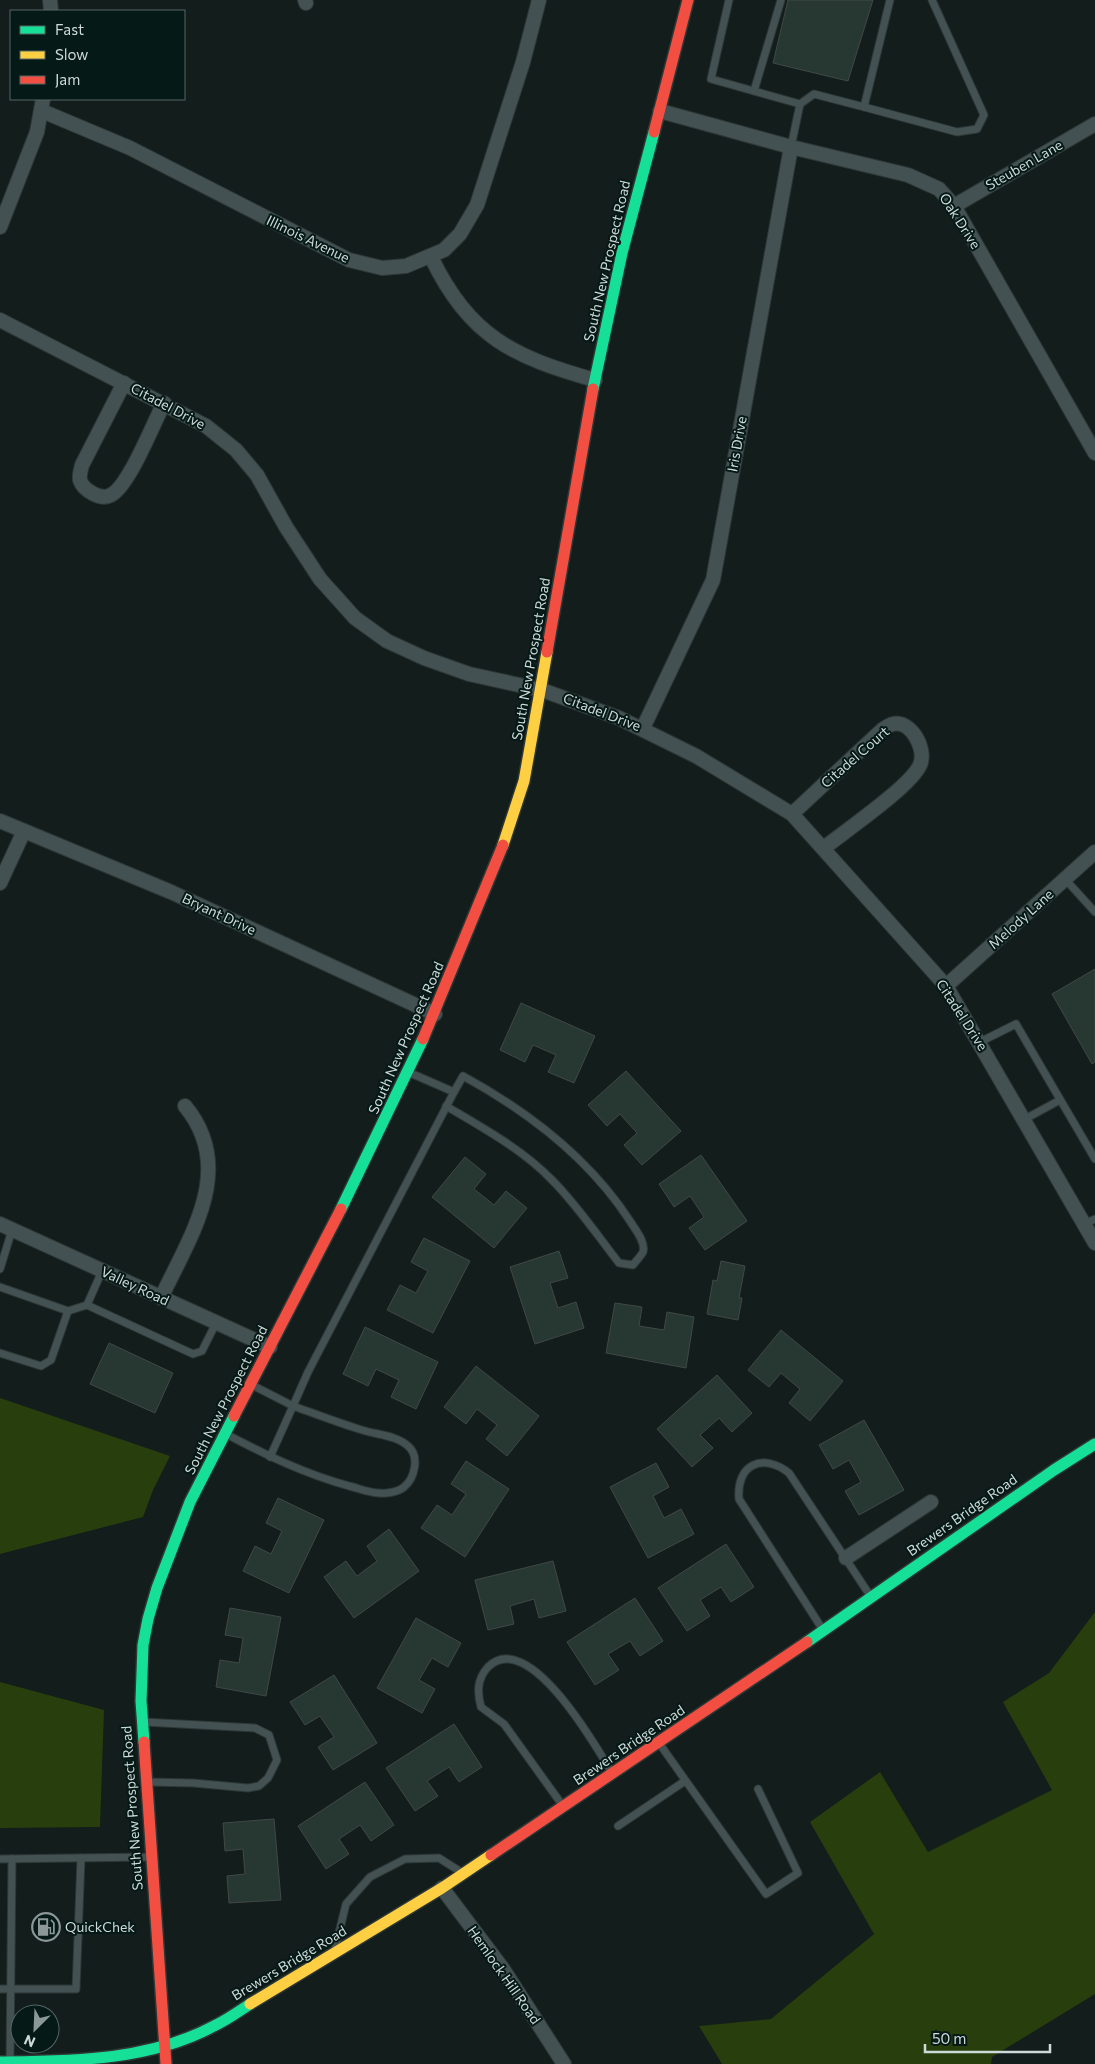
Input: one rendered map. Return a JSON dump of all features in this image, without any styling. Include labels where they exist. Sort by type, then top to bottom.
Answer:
[{"type":"main road","name":"South New Prospect Road","points":[[166,2064],[142,1722],[143,1645],[156,1588],[190,1502],[366,1161],[435,1014],[494,870],[515,808],[524,781],[542,690],[595,380],[622,253],[688,0]]},
{"type":"main road","name":"Brewers Bridge Road","points":[[6,2063],[78,2060],[116,2056],[165,2045],[213,2027],[442,1888],[824,1631],[1095,1444]]},
{"type":"street","name":"Illinois Avenue","points":[[43,105],[349,260],[382,268],[406,266],[444,250],[460,234],[477,205],[523,62],[539,0]]},
{"type":"street","points":[[0,227],[18,184],[43,105]]},
{"type":"street","name":"Oak Drive","points":[[660,111],[791,147],[908,175],[939,189],[954,206],[1095,453]]},
{"type":"street","name":"Steuben Lane","points":[[954,206],[1095,124]]},
{"type":"street","name":"Iris Drive","points":[[644,728],[713,580],[791,147]]},
{"type":"street","points":[[431,256],[445,286],[461,308],[492,338],[521,356],[549,367],[595,380]]},
{"type":"street","name":"Citadel Drive","points":[[0,320],[206,426],[236,450],[257,475],[286,526],[320,579],[355,618],[387,641],[424,658],[470,674],[542,690],[644,728],[696,756],[792,814],[946,986],[1025,1119],[1090,1221],[1095,1242]]},
{"type":"street","points":[[124,383],[82,465],[79,478],[84,487],[100,497],[109,496],[122,486],[164,403]]},
{"type":"street","name":"Citadel Court","points":[[792,814],[882,730],[892,724],[899,724],[916,735],[921,746],[922,760],[908,782],[824,848]]},
{"type":"street","name":"Bryant Drive","points":[[0,821],[171,892],[435,1014]]},
{"type":"street","points":[[0,883],[24,831]]},
{"type":"street","name":"Melody Lane","points":[[946,986],[1095,852]]},
{"type":"street","points":[[161,1298],[199,1218],[208,1185],[206,1143],[196,1120],[185,1106]]},
{"type":"street","name":"Valley Road","points":[[6,1227],[270,1348]]},
{"type":"street","points":[[846,1558],[931,1502]]},
{"type":"street","name":"Hemlock Hill Road","points":[[442,1888],[503,1969],[564,2064]]},
{"type":"lane","points":[[729,0],[711,79],[800,104]]},
{"type":"lane","points":[[754,91],[781,0]]},
{"type":"lane","points":[[864,107],[890,0]]},
{"type":"lane","points":[[791,147],[800,104],[814,94],[957,132],[977,129],[984,115],[932,0]]},
{"type":"lane","points":[[1065,879],[1095,912]]},
{"type":"lane","points":[[980,1042],[1016,1024],[1095,1159]]},
{"type":"lane","points":[[408,1072],[454,1092]]},
{"type":"lane","points":[[270,1457],[308,1372],[446,1106],[463,1076],[508,1102],[564,1144],[618,1203],[642,1241],[642,1252],[633,1265],[619,1263],[577,1206],[551,1178],[510,1144],[446,1106]]},
{"type":"lane","points":[[1025,1119],[1060,1100]]},
{"type":"lane","points":[[0,1269],[6,1227]]},
{"type":"lane","points":[[87,1305],[102,1271]]},
{"type":"lane","points":[[0,1287],[68,1312],[87,1305],[193,1354],[202,1351],[216,1323]]},
{"type":"lane","points":[[0,1353],[41,1366],[51,1360],[68,1312]]},
{"type":"lane","points":[[225,1434],[270,1457],[324,1479],[378,1493],[393,1492],[404,1487],[412,1477],[415,1466],[414,1455],[410,1447],[400,1440],[363,1430],[293,1406],[250,1384]]},
{"type":"lane","points":[[824,1631],[739,1499],[740,1478],[750,1467],[756,1463],[767,1462],[780,1466],[789,1473],[871,1598]]},
{"type":"lane","points":[[563,1807],[504,1724],[481,1707],[478,1690],[479,1680],[490,1665],[508,1658],[519,1660],[537,1673],[581,1722],[612,1774]]},
{"type":"lane","points":[[142,1722],[255,1728],[269,1735],[277,1760],[268,1778],[259,1786],[248,1788],[193,1783],[145,1782]]},
{"type":"lane","points":[[658,1743],[766,1894],[798,1874],[758,1789]]},
{"type":"lane","points":[[618,1826],[685,1781]]},
{"type":"lane","points":[[0,1859],[150,1857]]},
{"type":"lane","points":[[0,1989],[76,1989],[81,1858]]},
{"type":"lane","points":[[334,1954],[346,1904],[370,1877],[405,1860],[413,1859],[439,1858],[464,1873]]},
{"type":"lane","points":[[6,2063],[11,1989],[12,1859]]},
{"type":"green space","points":[[0,1398],[170,1456],[153,1490],[143,1517],[0,1554]]},
{"type":"green space","points":[[1095,1612],[1095,1994],[992,2057],[991,2064],[722,2064],[699,2026],[771,2019],[874,1934],[810,1822],[880,1772],[928,1852],[1052,1790],[1003,1702],[1049,1673]]},
{"type":"green space","points":[[0,1682],[104,1710],[100,1827],[0,1828]]},
{"type":"building","points":[[788,0],[873,0],[848,81],[773,63]]},
{"type":"building","points":[[1095,969],[1095,1062],[1092,1064],[1052,994]]},
{"type":"building","points":[[521,1003],[595,1036],[574,1083],[548,1072],[556,1055],[533,1045],[525,1062],[500,1050]]},
{"type":"building","points":[[626,1071],[681,1131],[642,1165],[624,1145],[637,1133],[620,1114],[607,1126],[588,1105]]},
{"type":"building","points":[[701,1155],[747,1221],[705,1250],[689,1228],[704,1217],[690,1196],[674,1207],[659,1184]]},
{"type":"building","points":[[465,1157],[486,1174],[474,1189],[494,1205],[506,1191],[527,1208],[494,1248],[432,1197]]},
{"type":"building","points":[[424,1238],[470,1261],[433,1333],[387,1310],[400,1285],[416,1293],[428,1271],[411,1262]]},
{"type":"building","points":[[559,1251],[568,1278],[550,1283],[558,1308],[576,1302],[584,1328],[535,1344],[510,1267]]},
{"type":"building","points":[[721,1261],[745,1266],[739,1298],[742,1298],[738,1320],[707,1314],[713,1280],[717,1281]]},
{"type":"building","points":[[615,1303],[642,1307],[639,1326],[664,1330],[667,1312],[694,1317],[686,1368],[606,1353]]},
{"type":"building","points":[[365,1327],[438,1362],[416,1409],[391,1397],[399,1380],[376,1369],[368,1386],[343,1374]]},
{"type":"building","points":[[781,1330],[843,1381],[810,1421],[789,1403],[800,1389],[781,1373],[769,1387],[748,1370]]},
{"type":"building","points":[[109,1343],[173,1373],[155,1413],[90,1384]]},
{"type":"building","points":[[476,1366],[539,1416],[507,1456],[486,1439],[497,1425],[477,1409],[466,1424],[444,1407]]},
{"type":"building","points":[[717,1375],[752,1413],[732,1432],[719,1418],[700,1435],[713,1448],[692,1467],[657,1429]]},
{"type":"building","points":[[864,1420],[904,1490],[859,1515],[845,1491],[861,1482],[849,1460],[833,1469],[819,1445]]},
{"type":"building","points":[[466,1461],[509,1489],[465,1557],[421,1528],[437,1505],[452,1515],[466,1494],[451,1484]]},
{"type":"building","points":[[656,1463],[669,1487],[653,1496],[664,1518],[681,1509],[694,1534],[648,1558],[610,1487]]},
{"type":"building","points":[[278,1498],[324,1520],[289,1593],[243,1571],[255,1546],[271,1554],[282,1531],[266,1523]]},
{"type":"building","points":[[389,1529],[419,1571],[354,1618],[324,1577],[346,1561],[357,1576],[377,1561],[367,1546]]},
{"type":"building","points":[[726,1544],[754,1587],[731,1602],[721,1587],[700,1600],[710,1616],[687,1631],[658,1588]]},
{"type":"building","points":[[553,1561],[566,1611],[539,1618],[534,1599],[510,1606],[514,1624],[488,1630],[475,1580]]},
{"type":"building","points":[[635,1598],[663,1641],[640,1656],[630,1641],[608,1654],[619,1670],[595,1685],[567,1642]]},
{"type":"building","points":[[230,1608],[281,1617],[266,1696],[216,1687],[220,1660],[239,1663],[243,1638],[225,1635]]},
{"type":"building","points":[[416,1618],[461,1643],[448,1667],[432,1658],[419,1680],[435,1689],[422,1713],[377,1688]]},
{"type":"building","points":[[334,1675],[377,1743],[333,1770],[318,1747],[334,1737],[320,1716],[305,1725],[290,1702]]},
{"type":"building","points":[[454,1724],[482,1767],[459,1782],[449,1767],[427,1781],[438,1796],[415,1811],[386,1768]]},
{"type":"building","points":[[365,1782],[394,1825],[371,1841],[360,1825],[339,1839],[349,1854],[326,1869],[298,1826]]},
{"type":"building","points":[[274,1819],[281,1900],[229,1903],[227,1876],[245,1874],[243,1849],[225,1851],[223,1823]]},
{"type":"traffic: fast","points":[[593,389],[622,253],[654,132]]},
{"type":"traffic: fast","points":[[341,1209],[423,1039]]},
{"type":"traffic: fast","points":[[144,1742],[141,1701],[143,1645],[148,1619],[157,1588],[190,1502],[234,1416]]},
{"type":"traffic: fast","points":[[807,1642],[1054,1470],[1095,1444]]},
{"type":"traffic: fast","points":[[0,2062],[55,2061],[137,2053],[189,2038],[223,2021],[250,2004]]},
{"type":"traffic: slow","points":[[503,845],[524,781],[547,652]]},
{"type":"traffic: slow","points":[[250,2004],[442,1888],[491,1855]]},
{"type":"traffic: jam","points":[[654,132],[688,0]]},
{"type":"traffic: jam","points":[[547,652],[593,389]]},
{"type":"traffic: jam","points":[[423,1039],[503,845]]},
{"type":"traffic: jam","points":[[234,1416],[341,1209]]},
{"type":"traffic: jam","points":[[491,1855],[807,1642]]},
{"type":"traffic: jam","points":[[144,1742],[166,2064]]},
{"type":"place","name":"QuickChek","points":[[46,1927]]}]
